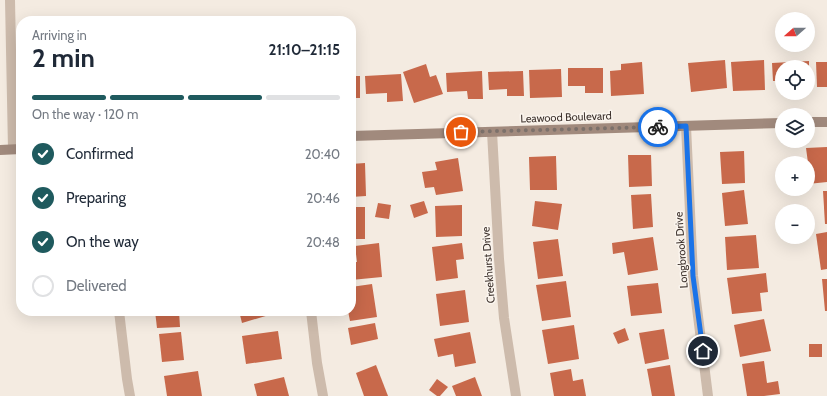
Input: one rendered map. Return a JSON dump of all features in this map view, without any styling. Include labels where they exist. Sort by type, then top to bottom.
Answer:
[{"type":"street","points":[[10,0],[16,128]]},
{"type":"street","points":[[815,122],[827,122]]},
{"type":"street","name":"Leawood Boulevard","points":[[356,136],[775,123]]},
{"type":"street","name":"Longbrook Drive","points":[[686,126],[693,276],[708,396]]},
{"type":"street","name":"Creekhurst Drive","points":[[492,132],[498,259],[504,318],[516,396]]},
{"type":"street","points":[[0,150],[16,149]]},
{"type":"street","points":[[120,316],[130,396]]},
{"type":"street","points":[[312,316],[322,396]]},
{"type":"building","points":[[725,60],[727,88],[691,92],[688,63]]},
{"type":"building","points":[[764,60],[765,90],[733,91],[731,62]]},
{"type":"building","points":[[642,62],[644,94],[611,96],[610,71],[621,70],[621,64]]},
{"type":"building","points":[[816,62],[827,62],[827,87],[817,87]]},
{"type":"building","points":[[772,63],[775,63],[775,81],[773,81]]},
{"type":"building","points":[[426,64],[430,77],[436,75],[443,94],[414,103],[403,72]]},
{"type":"building","points":[[568,68],[603,68],[603,93],[585,93],[585,86],[568,86]]},
{"type":"building","points":[[561,69],[562,97],[530,98],[529,70]]},
{"type":"building","points":[[482,71],[483,99],[468,99],[467,91],[447,92],[446,73]]},
{"type":"building","points":[[523,71],[524,96],[507,96],[507,89],[489,90],[488,72]]},
{"type":"building","points":[[401,74],[403,101],[387,102],[387,93],[366,94],[365,76]]},
{"type":"building","points":[[356,76],[360,76],[360,98],[356,98]]},
{"type":"building","points":[[827,147],[827,182],[815,183],[815,156],[807,156],[806,148]]},
{"type":"building","points":[[744,151],[745,183],[722,184],[720,152]]},
{"type":"building","points":[[628,155],[651,155],[652,186],[629,187]]},
{"type":"building","points":[[556,156],[557,190],[530,190],[529,157]]},
{"type":"building","points":[[458,158],[463,191],[436,195],[434,187],[425,188],[422,172],[437,170],[435,162]]},
{"type":"building","points":[[365,163],[366,196],[356,197],[356,164]]},
{"type":"building","points":[[744,190],[748,224],[725,226],[722,193]]},
{"type":"building","points":[[823,191],[827,191],[827,224],[825,224]]},
{"type":"building","points":[[651,194],[653,227],[633,229],[631,195]]},
{"type":"building","points":[[424,201],[428,213],[414,218],[410,205]]},
{"type":"building","points":[[535,201],[562,204],[558,230],[532,226]]},
{"type":"building","points":[[378,203],[391,205],[389,219],[375,217]]},
{"type":"building","points":[[462,205],[462,236],[436,237],[435,206]]},
{"type":"building","points":[[356,207],[365,207],[365,239],[356,239]]},
{"type":"building","points":[[827,232],[827,269],[821,270],[816,234]]},
{"type":"building","points":[[756,235],[759,268],[727,270],[725,237]]},
{"type":"building","points":[[653,237],[658,270],[628,275],[624,252],[613,254],[612,243]]},
{"type":"building","points":[[558,239],[563,276],[538,279],[533,242]]},
{"type":"building","points":[[379,243],[382,277],[356,280],[356,246]]},
{"type":"building","points":[[462,243],[464,259],[456,260],[458,278],[436,281],[432,247]]},
{"type":"building","points":[[766,273],[768,292],[760,293],[762,311],[732,314],[727,278]]},
{"type":"building","points":[[822,279],[827,279],[827,311],[825,311]]},
{"type":"building","points":[[566,281],[571,317],[542,321],[536,285]]},
{"type":"building","points":[[658,283],[662,313],[631,316],[627,286]]},
{"type":"building","points":[[372,284],[377,317],[350,321],[349,316],[356,316],[356,286]]},
{"type":"building","points":[[465,290],[469,322],[440,326],[436,294]]},
{"type":"building","points":[[156,316],[179,316],[180,327],[157,328]]},
{"type":"building","points":[[240,316],[266,316],[242,323]]},
{"type":"building","points":[[764,319],[771,351],[740,357],[734,325]]},
{"type":"building","points":[[375,323],[378,339],[351,345],[348,328]]},
{"type":"building","points":[[574,325],[579,359],[548,364],[542,330]]},
{"type":"building","points":[[625,328],[629,340],[618,344],[613,333]]},
{"type":"building","points":[[664,329],[669,359],[645,364],[639,333]]},
{"type":"building","points":[[278,331],[282,359],[246,364],[242,336]]},
{"type":"building","points":[[181,332],[184,360],[162,362],[159,334]]},
{"type":"building","points":[[470,332],[476,363],[455,367],[453,354],[438,357],[434,339]]},
{"type":"building","points":[[809,344],[822,344],[822,357],[809,357]]},
{"type":"building","points":[[764,361],[767,383],[778,381],[780,394],[747,396],[742,364]]},
{"type":"building","points":[[376,365],[388,396],[364,396],[356,373]]},
{"type":"building","points":[[670,365],[675,396],[652,396],[647,369]]},
{"type":"building","points":[[571,369],[573,381],[583,379],[586,396],[554,396],[550,373]]},
{"type":"building","points":[[198,371],[202,396],[167,396],[164,376]]},
{"type":"building","points":[[284,377],[289,396],[257,396],[254,384]]},
{"type":"building","points":[[475,377],[482,396],[456,396],[452,386]]},
{"type":"building","points":[[437,379],[448,387],[440,396],[437,396],[429,390]]},
{"type":"way so far","points":[[461,132],[658,127]]},
{"type":"route","points":[[658,127],[686,126],[693,276],[703,351]]}]
